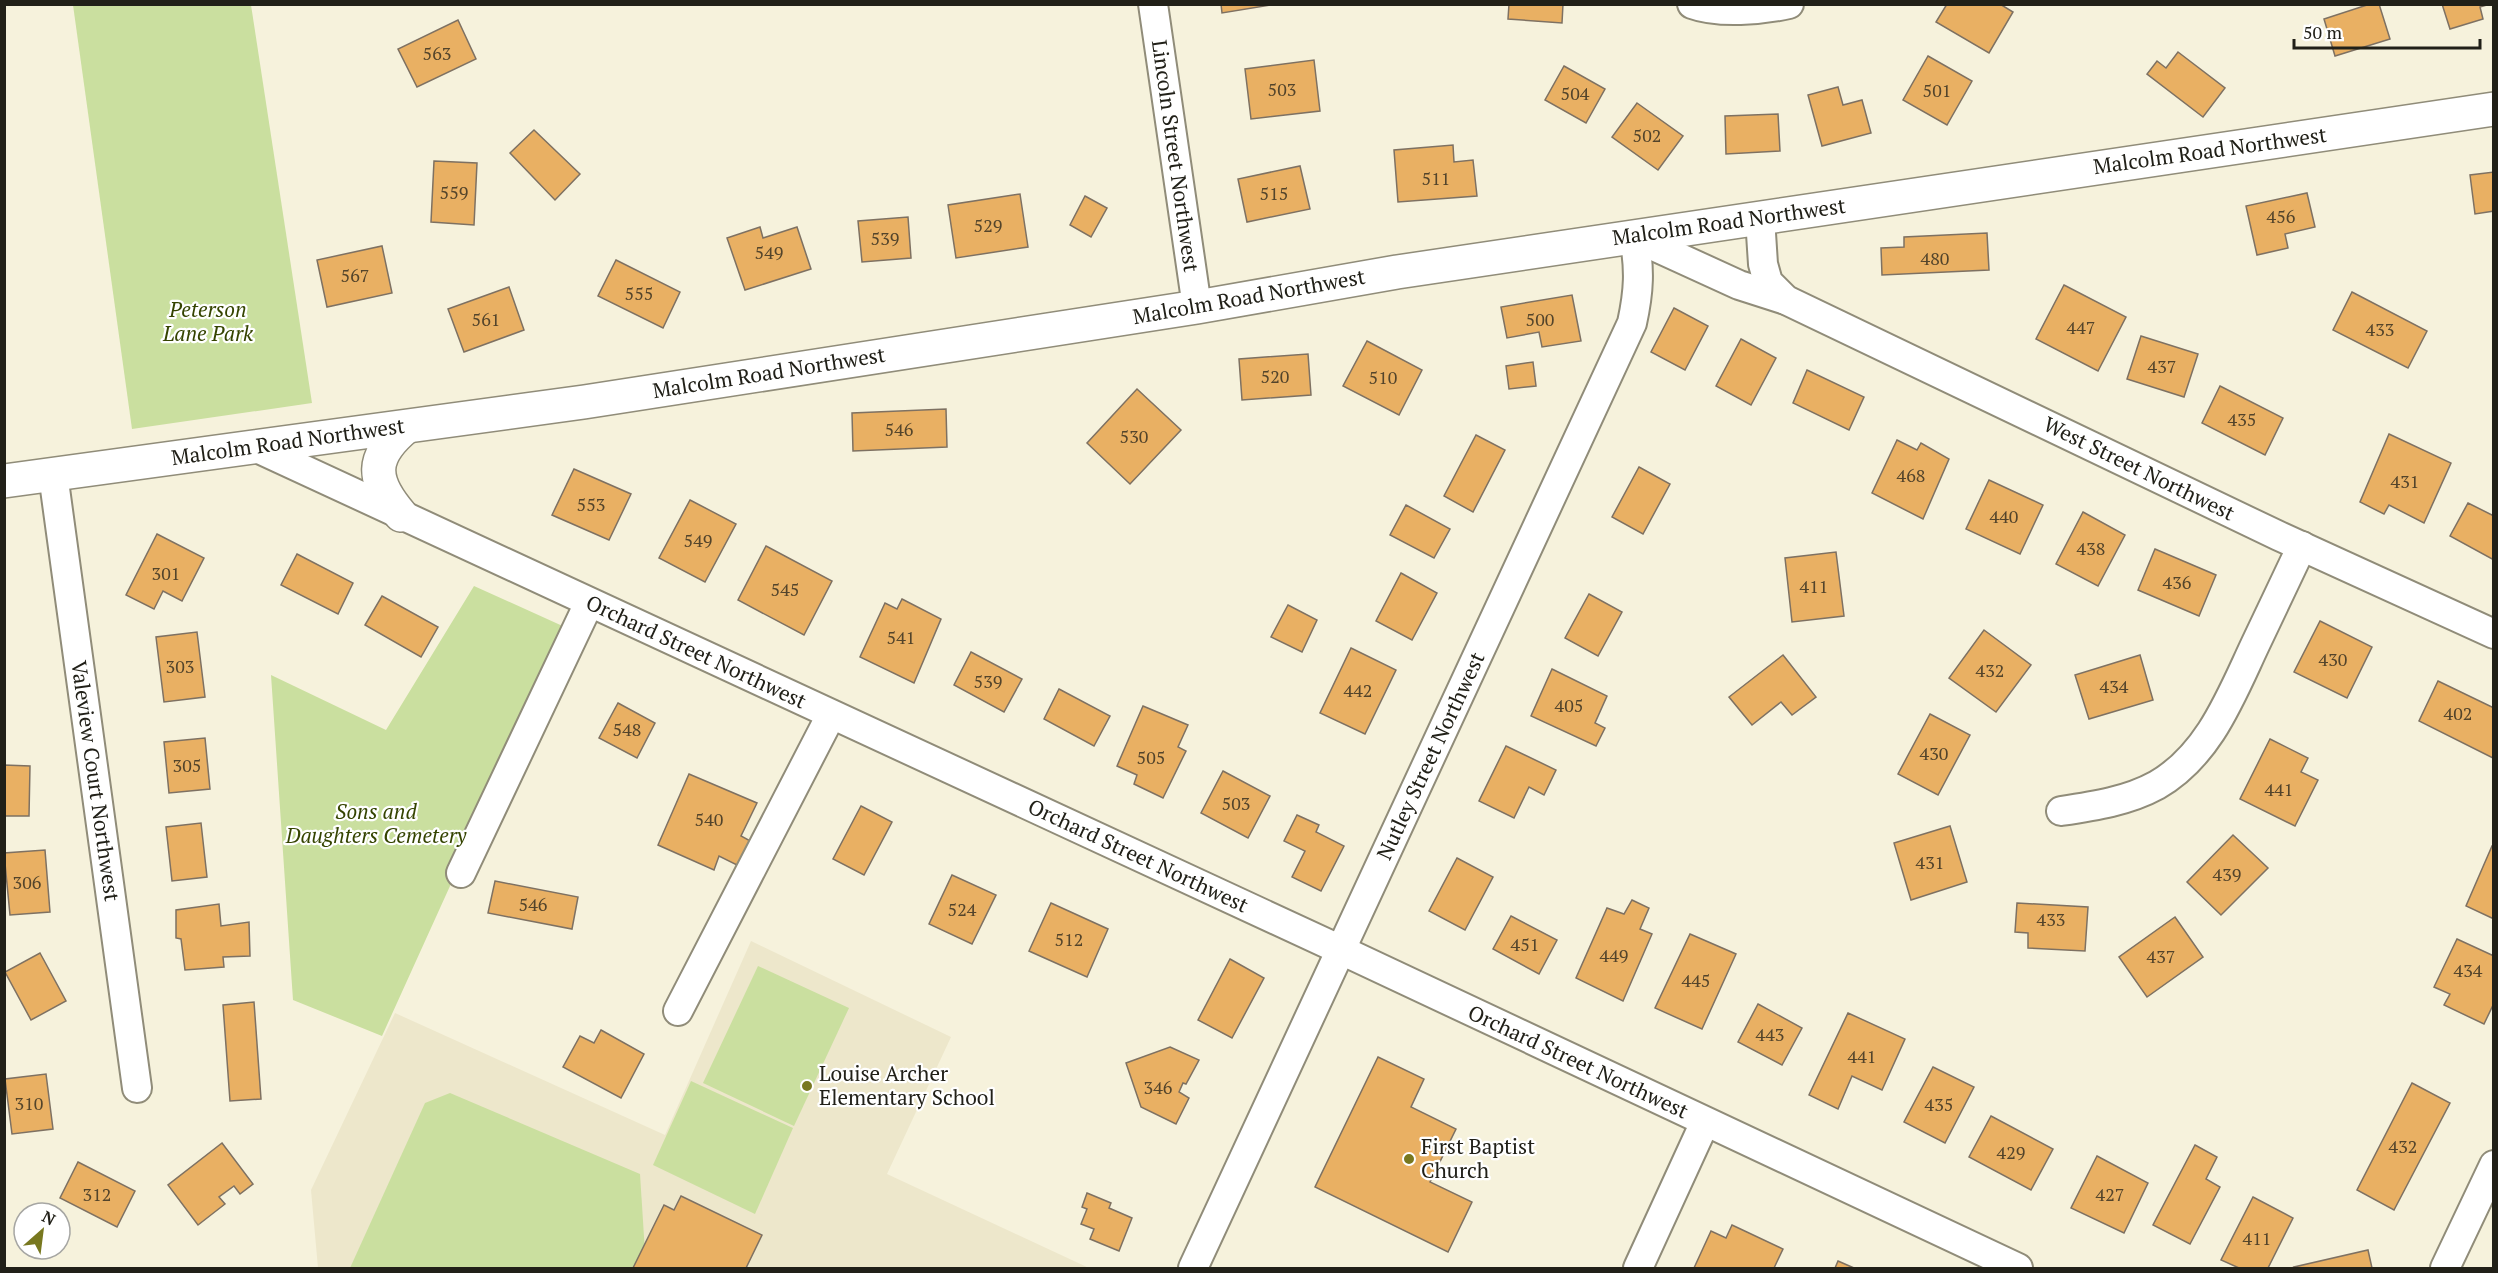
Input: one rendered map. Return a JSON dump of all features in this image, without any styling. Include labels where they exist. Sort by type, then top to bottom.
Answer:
[{"type":"main road","name":"Malcolm Road Northwest","points":[[4,481],[584,402],[1197,307],[1397,272],[2493,109]]},
{"type":"main road","points":[[401,515],[383,491],[378,478],[379,464],[384,451],[393,438],[406,427]]},
{"type":"street","name":"Lincoln Street Northwest","points":[[1153,4],[1197,307]]},
{"type":"street","points":[[1692,4],[1709,9],[1766,9],[1789,4]]},
{"type":"street","name":"West Street Northwest","points":[[1760,218],[1763,264],[1768,282],[1786,300]]},
{"type":"street","name":"West Street Northwest","points":[[1634,237],[1739,285],[1786,300],[2302,546],[2493,634]]},
{"type":"street","name":"Nutley Street Northwest","points":[[1193,1269],[1632,323],[1639,292],[1639,265],[1634,237]]},
{"type":"street","name":"Orchard Street Northwest","points":[[255,447],[1341,950],[2001,1265]]},
{"type":"street","name":"Valeview Court Northwest","points":[[54,474],[137,1088]]},
{"type":"street","points":[[2061,811],[2105,804],[2134,796],[2159,784],[2185,764],[2207,740],[2224,711],[2302,546]]},
{"type":"street","points":[[461,873],[589,603]]},
{"type":"street","points":[[678,1011],[831,715]]},
{"type":"street","points":[[1638,1269],[1705,1122]]},
{"type":"street","points":[[2445,1269],[2493,1165]]},
{"type":"shaded area","name":"Louise Archer Elementary School","points":[[751,941],[951,1037],[887,1174],[1089,1268],[318,1268],[311,1190],[395,1013],[665,1135]]},
{"type":"green space","name":"Peterson Lane Park","points":[[73,5],[251,5],[312,403],[132,429]]},
{"type":"green space","name":"Sons and Daughters Cemetery","points":[[474,586],[567,628],[382,1036],[293,1000],[271,675],[386,730]]},
{"type":"green space","points":[[758,966],[849,1008],[794,1126],[703,1083]]},
{"type":"green space","points":[[691,1081],[793,1128],[755,1214],[653,1165]]},
{"type":"green space","points":[[450,1093],[640,1174],[646,1268],[350,1268],[425,1103]]},
{"type":"building","points":[[1221,4],[1277,4],[1222,13]]},
{"type":"building","points":[[1509,4],[1563,4],[1562,23],[1508,19]]},
{"type":"building","points":[[1947,4],[2000,4],[2013,12],[1989,53],[1936,22]]},
{"type":"building","points":[[2370,4],[2379,4],[2390,39],[2335,56],[2324,19]]},
{"type":"building","points":[[2442,4],[2490,4],[2480,7],[2483,19],[2450,29]]},
{"type":"building","points":[[458,20],[476,59],[417,87],[398,49]]},
{"type":"building","points":[[2178,52],[2225,88],[2203,117],[2147,74],[2157,61],[2166,68]]},
{"type":"building","points":[[1928,56],[1972,81],[1947,125],[1903,100]]},
{"type":"building","points":[[1314,60],[1320,111],[1251,119],[1245,69]]},
{"type":"building","points":[[1564,66],[1605,89],[1586,123],[1545,100]]},
{"type":"building","points":[[1838,87],[1843,105],[1862,100],[1871,133],[1822,146],[1808,95]]},
{"type":"building","points":[[1637,103],[1683,136],[1658,170],[1612,137]]},
{"type":"building","points":[[1778,114],[1780,151],[1726,154],[1725,116]]},
{"type":"building","points":[[534,130],[580,174],[555,200],[510,153]]},
{"type":"building","points":[[1453,145],[1454,162],[1473,160],[1477,196],[1398,202],[1394,150]]},
{"type":"building","points":[[434,161],[477,163],[474,225],[431,222]]},
{"type":"building","points":[[1300,166],[1310,209],[1247,222],[1238,179]]},
{"type":"building","points":[[2494,172],[2494,211],[2475,214],[2470,175]]},
{"type":"building","points":[[2307,193],[2315,227],[2285,234],[2288,248],[2257,255],[2246,206]]},
{"type":"building","points":[[1020,194],[1028,247],[956,258],[948,205]]},
{"type":"building","points":[[1085,196],[1107,208],[1091,237],[1070,225]]},
{"type":"building","points":[[908,217],[911,258],[862,262],[858,221]]},
{"type":"building","points":[[760,227],[763,238],[797,227],[811,269],[745,290],[727,238]]},
{"type":"building","points":[[1987,233],[1989,270],[1882,275],[1881,248],[1904,247],[1904,237]]},
{"type":"building","points":[[382,246],[392,293],[327,307],[317,260]]},
{"type":"building","points":[[616,260],[680,292],[663,328],[598,296]]},
{"type":"building","points":[[2064,285],[2126,317],[2098,371],[2036,339]]},
{"type":"building","points":[[509,287],[524,330],[464,352],[448,309]]},
{"type":"building","points":[[2352,292],[2427,331],[2408,368],[2333,330]]},
{"type":"building","points":[[1572,295],[1581,341],[1542,347],[1539,332],[1507,338],[1501,307]]},
{"type":"building","points":[[1674,308],[1708,326],[1685,370],[1651,352]]},
{"type":"building","points":[[2141,336],[2198,354],[2184,397],[2127,379]]},
{"type":"building","points":[[1741,339],[1776,358],[1751,405],[1716,386]]},
{"type":"building","points":[[1367,341],[1422,370],[1399,415],[1343,386]]},
{"type":"building","points":[[1308,354],[1311,395],[1242,400],[1239,359]]},
{"type":"building","points":[[1533,362],[1536,386],[1509,389],[1506,366]]},
{"type":"building","points":[[1807,370],[1864,397],[1849,430],[1793,403]]},
{"type":"building","points":[[2220,386],[2283,418],[2265,455],[2202,423]]},
{"type":"building","points":[[1137,389],[1181,430],[1130,484],[1087,443]]},
{"type":"building","points":[[946,409],[947,447],[853,451],[852,413]]},
{"type":"building","points":[[2389,434],[2451,463],[2424,523],[2389,505],[2384,514],[2360,502]]},
{"type":"building","points":[[1476,435],[1505,450],[1473,512],[1444,496]]},
{"type":"building","points":[[1897,440],[1917,450],[1921,443],[1949,459],[1923,519],[1872,493]]},
{"type":"building","points":[[1639,467],[1670,484],[1643,534],[1612,517]]},
{"type":"building","points":[[574,469],[631,494],[609,540],[552,515]]},
{"type":"building","points":[[1989,480],[2043,505],[2020,554],[1966,529]]},
{"type":"building","points":[[690,500],[736,524],[705,582],[659,558]]},
{"type":"building","points":[[2468,503],[2494,516],[2494,560],[2450,536]]},
{"type":"building","points":[[1406,505],[1450,529],[1434,558],[1390,535]]},
{"type":"building","points":[[2083,512],[2125,535],[2098,586],[2056,564]]},
{"type":"building","points":[[157,534],[204,558],[182,601],[163,591],[154,609],[126,595]]},
{"type":"building","points":[[766,546],[832,581],[804,635],[738,600]]},
{"type":"building","points":[[2155,549],[2216,575],[2199,616],[2138,590]]},
{"type":"building","points":[[1836,552],[1844,616],[1792,622],[1785,558]]},
{"type":"building","points":[[297,554],[353,583],[338,614],[281,585]]},
{"type":"building","points":[[1401,573],[1437,593],[1412,640],[1376,621]]},
{"type":"building","points":[[1589,594],[1622,612],[1598,656],[1565,638]]},
{"type":"building","points":[[382,596],[438,627],[421,657],[365,625]]},
{"type":"building","points":[[902,599],[941,619],[914,683],[860,657],[885,603],[897,609]]},
{"type":"building","points":[[1288,605],[1317,620],[1302,652],[1271,637]]},
{"type":"building","points":[[2320,621],[2372,647],[2347,698],[2294,672]]},
{"type":"building","points":[[1984,630],[2031,665],[1996,712],[1949,678]]},
{"type":"building","points":[[197,632],[205,697],[164,702],[156,637]]},
{"type":"building","points":[[1351,648],[1396,670],[1365,734],[1320,713]]},
{"type":"building","points":[[971,652],[1022,679],[1004,712],[954,685]]},
{"type":"building","points":[[1783,655],[1816,697],[1792,715],[1781,702],[1752,725],[1729,697]]},
{"type":"building","points":[[2140,655],[2153,700],[2089,719],[2075,675]]},
{"type":"building","points":[[1552,669],[1607,696],[1595,723],[1605,728],[1596,746],[1531,716]]},
{"type":"building","points":[[2438,681],[2494,708],[2493,758],[2419,721]]},
{"type":"building","points":[[1059,689],[1110,716],[1094,746],[1044,719]]},
{"type":"building","points":[[618,703],[655,723],[637,758],[599,738]]},
{"type":"building","points":[[1143,706],[1188,725],[1178,747],[1186,751],[1163,798],[1134,784],[1137,775],[1117,766]]},
{"type":"building","points":[[1930,714],[1970,735],[1938,795],[1898,774]]},
{"type":"building","points":[[205,738],[210,789],[169,793],[164,742]]},
{"type":"building","points":[[2270,739],[2308,758],[2301,772],[2318,780],[2295,826],[2240,799]]},
{"type":"building","points":[[1506,746],[1556,770],[1544,795],[1529,787],[1514,818],[1479,801]]},
{"type":"building","points":[[4,765],[30,766],[29,816],[4,816]]},
{"type":"building","points":[[1223,771],[1270,796],[1248,838],[1201,813]]},
{"type":"building","points":[[689,774],[757,803],[741,836],[754,843],[743,868],[719,856],[714,870],[658,845]]},
{"type":"building","points":[[861,806],[892,822],[864,875],[833,859]]},
{"type":"building","points":[[1297,815],[1319,825],[1316,832],[1344,846],[1321,891],[1292,877],[1305,851],[1284,841]]},
{"type":"building","points":[[201,823],[207,877],[172,881],[166,827]]},
{"type":"building","points":[[1950,826],[1967,882],[1911,900],[1894,843]]},
{"type":"building","points":[[2233,835],[2268,868],[2221,915],[2187,882]]},
{"type":"building","points":[[2492,846],[2494,847],[2494,919],[2466,906]]},
{"type":"building","points":[[45,850],[50,912],[10,915],[4,853]]},
{"type":"building","points":[[1457,858],[1493,877],[1465,930],[1429,911]]},
{"type":"building","points":[[952,875],[996,895],[972,944],[929,924]]},
{"type":"building","points":[[495,881],[578,897],[572,929],[488,913]]},
{"type":"building","points":[[1632,900],[1649,908],[1640,929],[1652,934],[1623,1001],[1576,978],[1607,908],[1624,914]]},
{"type":"building","points":[[1051,903],[1108,929],[1087,977],[1029,951]]},
{"type":"building","points":[[2017,903],[2088,907],[2085,951],[2028,948],[2028,933],[2015,932]]},
{"type":"building","points":[[219,904],[221,926],[249,922],[250,956],[223,957],[224,967],[185,970],[181,939],[176,938],[176,910]]},
{"type":"building","points":[[1511,916],[1557,940],[1539,974],[1493,949]]},
{"type":"building","points":[[2175,917],[2203,957],[2147,997],[2119,957]]},
{"type":"building","points":[[1690,934],[1736,954],[1702,1029],[1655,1008]]},
{"type":"building","points":[[2457,939],[2494,956],[2494,1003],[2484,1024],[2444,1005],[2450,994],[2434,987]]},
{"type":"building","points":[[40,953],[66,1001],[31,1020],[5,972]]},
{"type":"building","points":[[1230,959],[1264,978],[1232,1038],[1198,1020]]},
{"type":"building","points":[[254,1002],[261,1099],[230,1101],[223,1005]]},
{"type":"building","points":[[1758,1004],[1802,1028],[1782,1065],[1738,1042]]},
{"type":"building","points":[[1848,1013],[1905,1039],[1882,1090],[1852,1076],[1838,1109],[1809,1095]]},
{"type":"building","points":[[601,1030],[644,1054],[621,1098],[563,1067],[580,1036],[594,1043]]},
{"type":"building","points":[[1170,1047],[1199,1060],[1179,1092],[1189,1098],[1176,1124],[1141,1107],[1126,1063]]},
{"type":"building","points":[[1378,1057],[1424,1079],[1411,1107],[1456,1129],[1430,1182],[1472,1202],[1448,1252],[1315,1187]]},
{"type":"building","points":[[1933,1067],[1974,1087],[1945,1143],[1904,1122]]},
{"type":"building","points":[[46,1074],[53,1129],[12,1134],[5,1079]]},
{"type":"building","points":[[2412,1083],[2450,1103],[2394,1210],[2357,1190]]},
{"type":"building","points":[[1991,1116],[2053,1149],[2031,1190],[1969,1157]]},
{"type":"building","points":[[222,1143],[253,1184],[240,1194],[234,1186],[219,1197],[225,1204],[198,1225],[168,1185]]},
{"type":"building","points":[[2195,1145],[2217,1157],[2206,1179],[2220,1187],[2190,1244],[2153,1225]]},
{"type":"building","points":[[2097,1156],[2148,1183],[2124,1233],[2071,1208]]},
{"type":"building","points":[[78,1162],[135,1191],[117,1227],[72,1204],[72,1201],[60,1198]]},
{"type":"building","points":[[1087,1193],[1111,1203],[1109,1208],[1132,1218],[1119,1251],[1090,1239],[1094,1229],[1081,1224],[1087,1209],[1082,1207]]},
{"type":"building","points":[[681,1196],[762,1235],[746,1268],[633,1268],[664,1205],[674,1210]]},
{"type":"building","points":[[2253,1197],[2293,1218],[2268,1268],[2239,1268],[2221,1260]]},
{"type":"building","points":[[1732,1225],[1783,1249],[1774,1268],[1694,1268],[1711,1231],[1726,1238]]},
{"type":"building","points":[[2368,1250],[2372,1268],[2294,1267]]},
{"type":"building","points":[[1838,1261],[1854,1268],[1835,1268]]},
{"type":"place","name":"Louise Archer Elementary School","points":[[807,1086]]},
{"type":"place","name":"First Baptist Church","points":[[1409,1159]]}]
